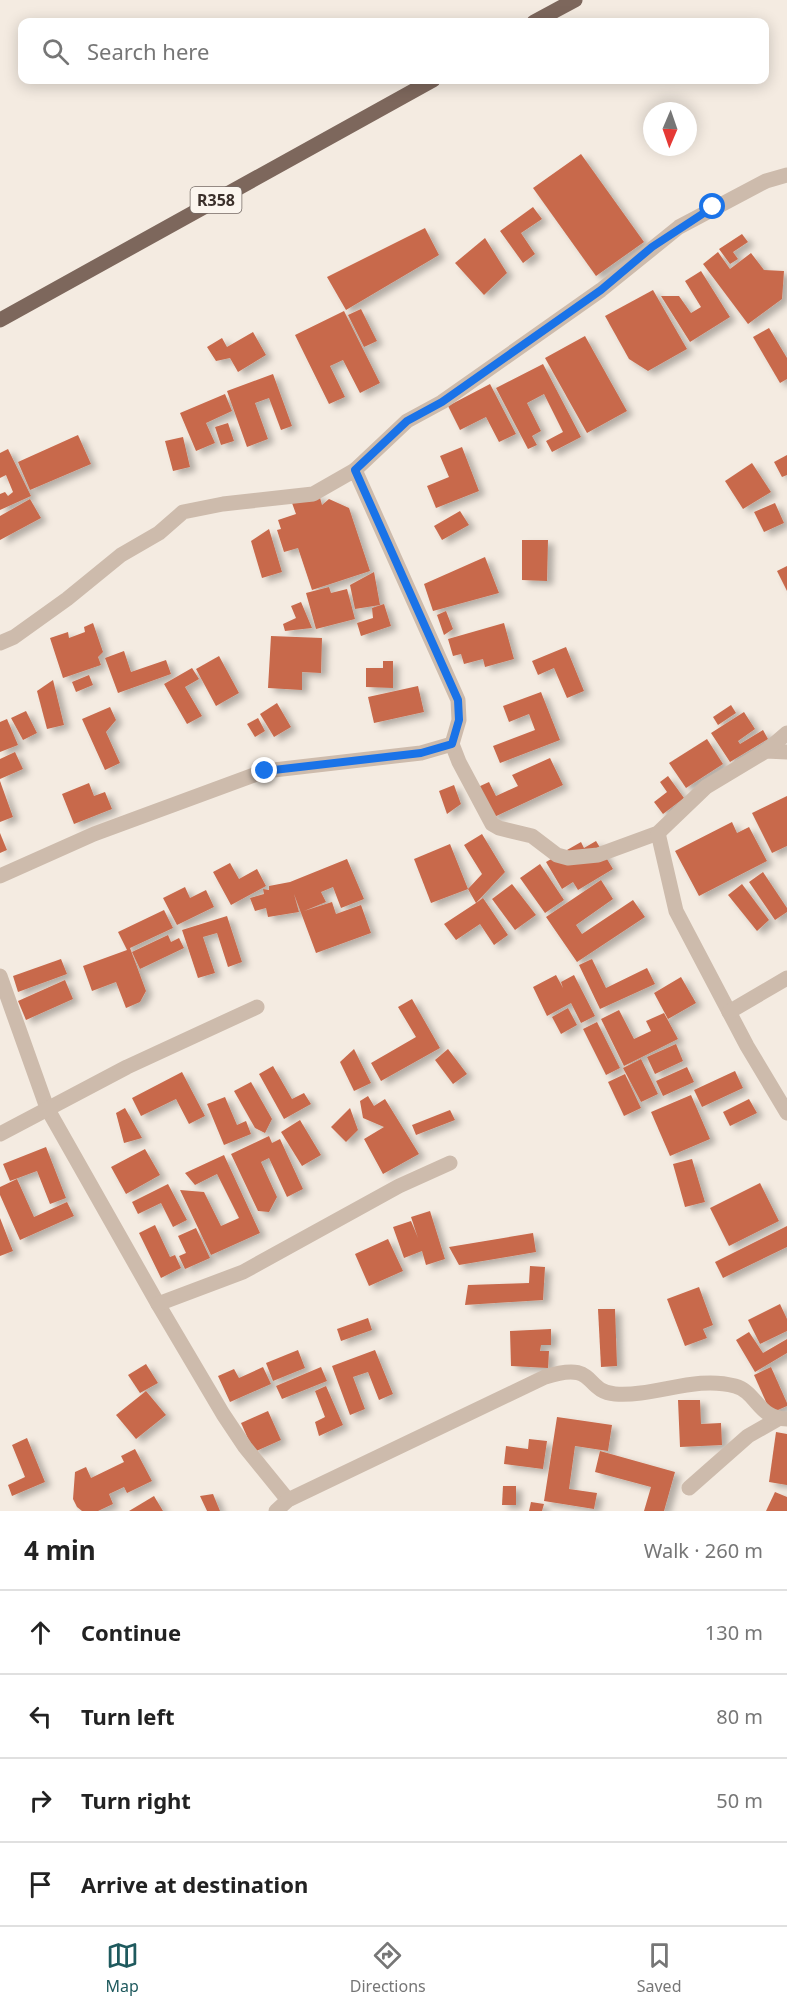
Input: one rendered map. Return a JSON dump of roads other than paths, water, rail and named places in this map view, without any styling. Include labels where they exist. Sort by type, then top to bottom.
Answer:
[{"type":"main road","points":[[541,18],[575,0]]},
{"type":"main road","name":"R358","points":[[0,320],[426,84]]},
{"type":"street","points":[[0,643],[14,637],[67,599],[121,555],[159,533],[183,512],[223,504],[313,494],[355,470],[407,421],[442,402],[601,290],[679,227],[766,181],[787,175]]},
{"type":"street","points":[[355,470],[458,700],[459,720],[452,744],[492,824],[499,828],[532,836],[557,855],[568,858],[598,855],[658,833],[706,787],[766,751],[787,733]]},
{"type":"street","points":[[0,876],[94,834],[265,771],[421,753],[452,744]]},
{"type":"street","points":[[766,751],[787,752]]},
{"type":"street","points":[[658,833],[676,911],[729,1012],[787,1113]]},
{"type":"street","points":[[0,976],[47,1108],[158,1304],[245,1447],[288,1500]]},
{"type":"street","points":[[729,1012],[787,978]]},
{"type":"street","points":[[0,1134],[127,1067],[257,1007]]},
{"type":"street","points":[[158,1304],[243,1272],[399,1186],[450,1163]]},
{"type":"street","points":[[276,1511],[288,1500],[503,1396],[563,1371],[585,1374],[603,1390],[614,1394],[707,1383],[736,1386],[744,1389],[767,1413],[783,1419]]},
{"type":"street","points":[[690,1488],[748,1436],[783,1419]]}]
